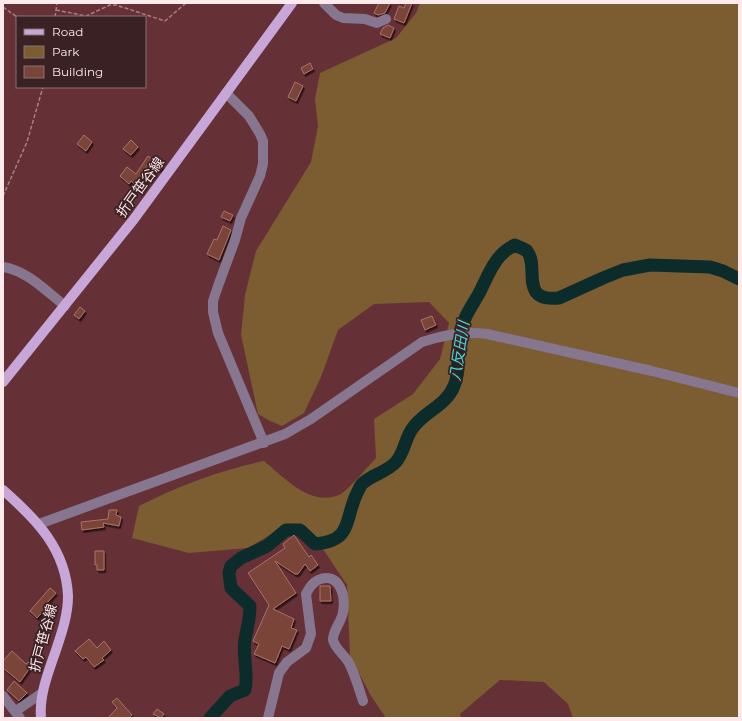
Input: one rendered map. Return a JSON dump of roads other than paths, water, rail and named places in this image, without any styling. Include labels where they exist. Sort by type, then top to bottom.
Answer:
[{"type":"main road","name":"折戸笹谷線","points":[[3,382],[134,219],[292,3]]},
{"type":"main road","name":"折戸笹谷線","points":[[3,490],[39,524],[61,562],[68,597],[64,624],[42,693],[41,718]]},
{"type":"street","points":[[324,3],[336,15],[346,19],[365,19],[376,23],[386,19]]},
{"type":"street","points":[[226,93],[249,116],[260,134],[263,141],[263,164],[260,176],[241,218],[235,240],[216,290],[213,312],[218,333],[264,443]]},
{"type":"street","points":[[3,267],[13,268],[24,273],[65,306]]},
{"type":"street","points":[[39,524],[264,443],[285,434],[311,419],[422,342],[448,335],[474,332],[487,334],[652,370],[739,393]]},
{"type":"street","points":[[268,718],[279,673],[287,662],[306,648],[311,634],[306,594],[316,581],[330,577],[336,580],[344,598],[343,613],[333,638],[335,645],[349,662],[363,701]]},
{"type":"street","points":[[3,696],[18,715],[42,693]]},
{"type":"waterway","name":"八反田川","points":[[210,718],[230,696],[245,690],[246,684],[244,646],[250,606],[231,588],[229,573],[231,566],[241,558],[267,546],[286,530],[300,530],[315,544],[336,539],[342,534],[361,485],[396,462],[412,429],[422,418],[446,399],[450,393],[456,380],[458,368],[458,344],[460,332],[468,312],[496,261],[508,249],[515,245],[527,251],[532,266],[532,282],[534,289],[539,295],[546,298],[559,298],[623,270],[650,265],[710,267],[723,271],[739,279]]}]
